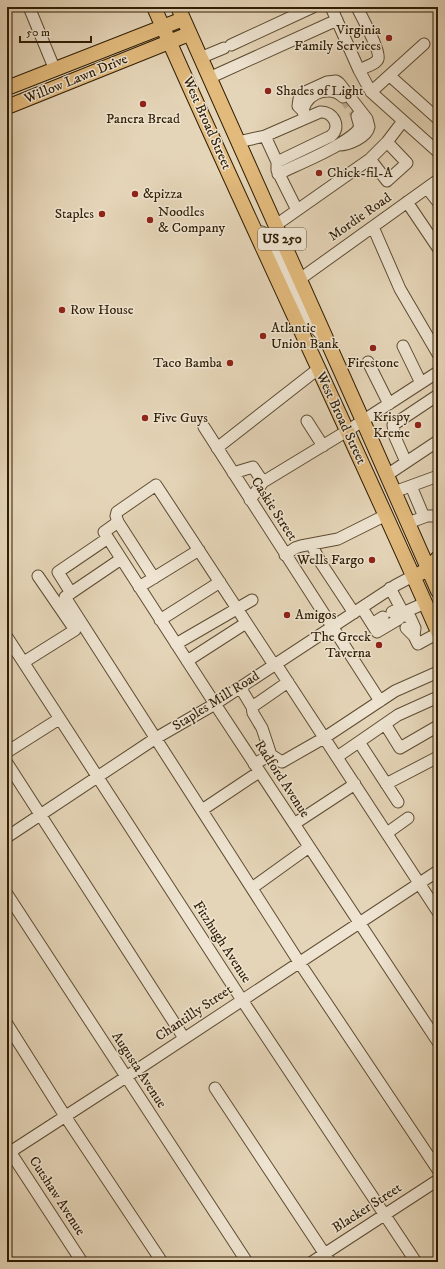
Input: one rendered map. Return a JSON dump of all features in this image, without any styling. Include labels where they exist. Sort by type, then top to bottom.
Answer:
[{"type":"main road","name":"West Broad Street","points":[[154,7],[438,632]]},
{"type":"main road","name":"West Broad Street","points":[[180,13],[364,421],[408,523],[433,571],[438,591]]},
{"type":"main road","name":"Willow Lawn Drive","points":[[7,88],[163,28],[180,13]]},
{"type":"main road","name":"Willow Lawn Drive","points":[[7,107],[189,34]]},
{"type":"main road","name":"Staples Mill Road","points":[[413,576],[433,571],[438,558]]},
{"type":"street","points":[[29,7],[55,70]]},
{"type":"street","points":[[200,58],[228,47],[313,7]]},
{"type":"street","points":[[331,7],[359,70],[372,92],[403,122],[438,152]]},
{"type":"street","points":[[357,7],[376,47],[378,56],[378,59],[373,64],[359,70]]},
{"type":"street","points":[[209,78],[337,20]]},
{"type":"street","points":[[372,92],[424,44]]},
{"type":"street","points":[[390,76],[431,107],[438,119]]},
{"type":"street","points":[[303,115],[298,106],[299,99],[303,93],[327,82],[336,81],[340,83],[367,120],[369,127],[366,133],[352,142],[339,145]]},
{"type":"street","points":[[303,115],[307,101],[314,95],[334,90],[339,92],[343,97]]},
{"type":"street","points":[[238,142],[265,136],[303,115],[320,112],[326,112],[329,114],[336,124],[337,129],[335,133],[277,162]]},
{"type":"street","points":[[278,174],[339,145],[358,131],[360,127],[357,116]]},
{"type":"street","points":[[276,225],[370,159],[387,142],[403,122]]},
{"type":"street","points":[[265,136],[277,162],[276,170],[297,210]]},
{"type":"street","points":[[370,159],[387,181],[407,163],[387,142]]},
{"type":"street","name":"Mordie Road","points":[[300,279],[438,180]]},
{"type":"street","points":[[427,188],[438,202]]},
{"type":"street","points":[[407,202],[438,248]]},
{"type":"street","points":[[373,227],[400,288],[438,354]]},
{"type":"street","points":[[256,233],[262,232],[270,237],[308,320],[330,346]]},
{"type":"street","points":[[403,346],[421,383]]},
{"type":"street","points":[[368,362],[389,404]]},
{"type":"street","points":[[217,448],[318,370]]},
{"type":"street","points":[[250,500],[263,482],[364,421],[438,372]]},
{"type":"street","points":[[406,462],[395,437],[392,425],[438,395]]},
{"type":"street","points":[[307,421],[323,446]]},
{"type":"street","name":"Caskie Street","points":[[204,427],[380,701]]},
{"type":"street","points":[[387,475],[438,441]]},
{"type":"street","points":[[233,473],[253,467],[263,482]]},
{"type":"street","points":[[394,492],[438,476]]},
{"type":"street","points":[[154,578],[118,522],[116,516],[117,512],[156,485],[246,623],[288,682],[438,912]]},
{"type":"street","points":[[411,486],[424,518]]},
{"type":"street","points":[[285,555],[295,548],[338,539],[386,515]]},
{"type":"street","points":[[408,523],[424,518],[438,516]]},
{"type":"street","points":[[71,593],[58,572],[106,535],[118,522]]},
{"type":"street","name":"Radford Avenue","points":[[106,535],[215,704],[438,1042]]},
{"type":"street","points":[[311,544],[321,563],[377,632],[399,619],[400,620],[425,603]]},
{"type":"street","points":[[139,587],[199,550]]},
{"type":"street","points":[[121,559],[64,597],[299,962],[438,1170]]},
{"type":"street","points":[[24,662],[75,630],[38,576]]},
{"type":"street","name":"Staples Mill Road","points":[[7,837],[156,738],[215,704],[332,628],[390,588],[413,576]]},
{"type":"street","points":[[160,620],[220,582]]},
{"type":"street","points":[[390,588],[400,620],[418,644],[438,632]]},
{"type":"street","points":[[176,644],[252,600]]},
{"type":"street","points":[[372,624],[400,620]]},
{"type":"street","points":[[187,661],[246,623]]},
{"type":"street","name":"Fitzhugh Avenue","points":[[7,637],[242,1000],[386,1214],[416,1262]]},
{"type":"street","points":[[240,687],[252,706],[253,713],[262,728],[271,755],[282,762],[324,738],[395,691],[438,672]]},
{"type":"street","points":[[252,706],[288,682]]},
{"type":"street","points":[[337,757],[398,715],[438,697]]},
{"type":"street","points":[[7,752],[59,719]]},
{"type":"street","points":[[385,724],[400,748],[438,726]]},
{"type":"street","points":[[359,742],[398,802]]},
{"type":"street","points":[[202,810],[257,768],[271,755]]},
{"type":"street","points":[[386,784],[438,757]]},
{"type":"street","points":[[7,763],[184,1038]]},
{"type":"street","points":[[294,824],[355,784]]},
{"type":"street","points":[[387,833],[408,818]]},
{"type":"street","points":[[252,888],[309,847]]},
{"type":"street","name":"Chantilly Street","points":[[8,1151],[126,1077],[438,871]]},
{"type":"street","name":"Augusta Avenue","points":[[7,894],[247,1262]]},
{"type":"street","points":[[7,1024],[65,1116],[162,1262]]},
{"type":"street","points":[[215,1088],[327,1258]]},
{"type":"street","name":"Cutshaw Avenue","points":[[8,1151],[82,1262]]},
{"type":"street","name":"Blacker Street","points":[[312,1262],[327,1258],[386,1214],[438,1180]]},
{"type":"tunnel","points":[[343,97],[357,116]]},
{"type":"place","name":"Virginia Family Services","points":[[389,38]]},
{"type":"place","name":"Shades of Light","points":[[268,91]]},
{"type":"place","name":"Panera Bread","points":[[143,104]]},
{"type":"place","name":"Chick-fil-A","points":[[319,173]]},
{"type":"place","name":"&pizza","points":[[135,194]]},
{"type":"place","name":"Staples","points":[[102,214]]},
{"type":"place","name":"Noodles & Company","points":[[150,220]]},
{"type":"place","name":"Row House","points":[[62,310]]},
{"type":"place","name":"Atlantic Union Bank","points":[[263,336]]},
{"type":"place","name":"Firestone","points":[[373,348]]},
{"type":"place","name":"Taco Bamba","points":[[230,363]]},
{"type":"place","name":"Five Guys","points":[[145,418]]},
{"type":"place","name":"Krispy Kreme","points":[[418,425]]},
{"type":"place","name":"Wells Fargo","points":[[372,560]]},
{"type":"place","name":"Amigos","points":[[287,615]]},
{"type":"place","name":"The Greek Taverna","points":[[379,645]]}]
